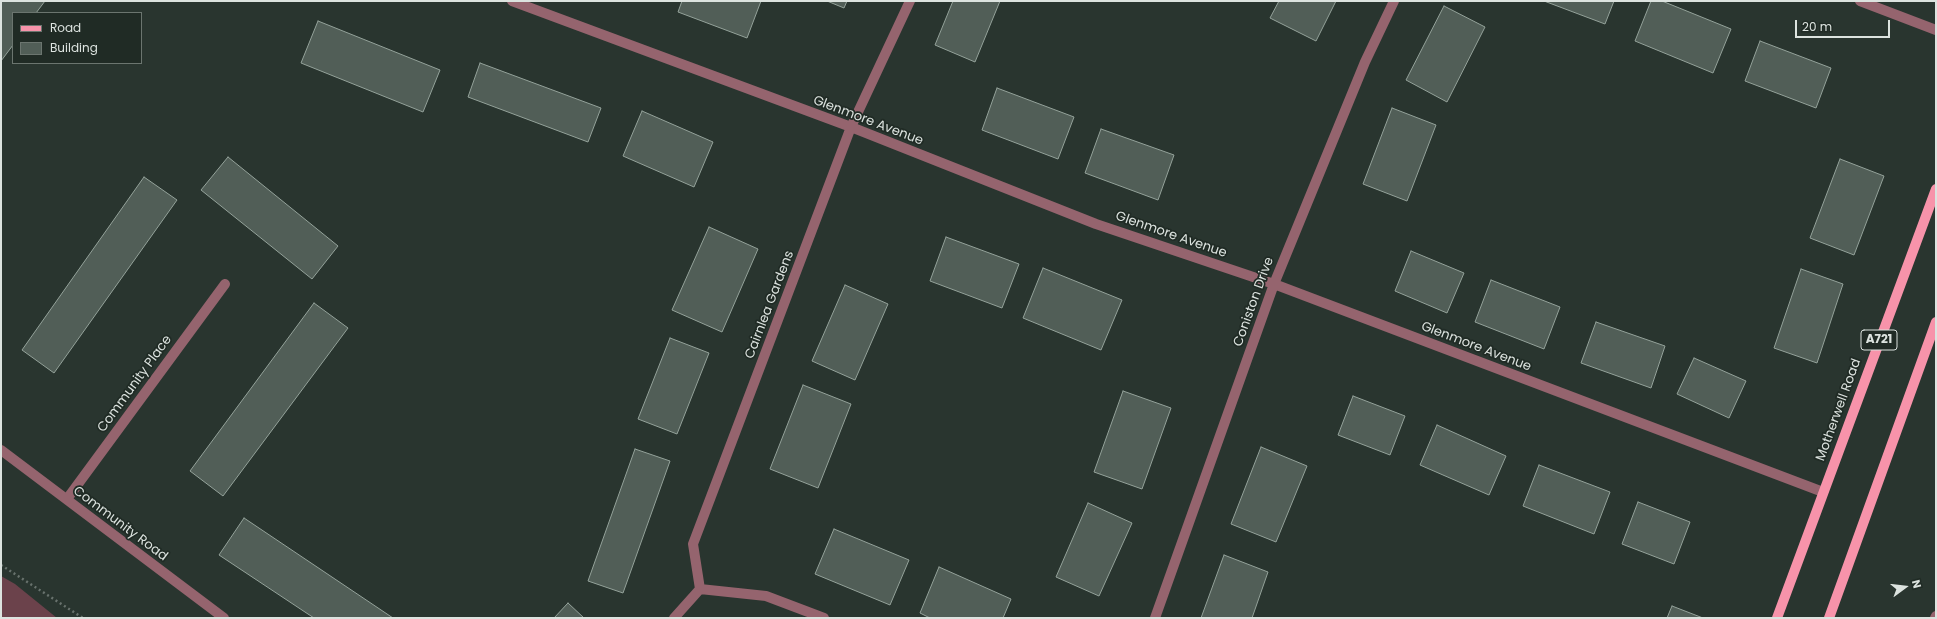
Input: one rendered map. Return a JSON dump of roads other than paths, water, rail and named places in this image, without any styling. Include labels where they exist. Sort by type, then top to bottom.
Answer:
[{"type":"main road","name":"Motherwell Road","points":[[1777,618],[1936,188]]},
{"type":"main road","points":[[1829,618],[1936,322]]},
{"type":"street","name":"Glenmore Avenue","points":[[512,1],[851,127],[1096,224],[1274,284],[1823,492]]},
{"type":"street","name":"Cairnlea Gardens","points":[[700,589],[693,544],[851,127],[910,1]]},
{"type":"street","name":"Coniston Drive","points":[[1155,618],[1274,284],[1365,62],[1394,1]]},
{"type":"street","points":[[1860,1],[1936,30]]},
{"type":"street","name":"Community Place","points":[[67,499],[225,284]]},
{"type":"street","name":"Community Road","points":[[1,450],[224,618]]},
{"type":"street","points":[[674,618],[700,589],[766,596],[824,618]]}]
